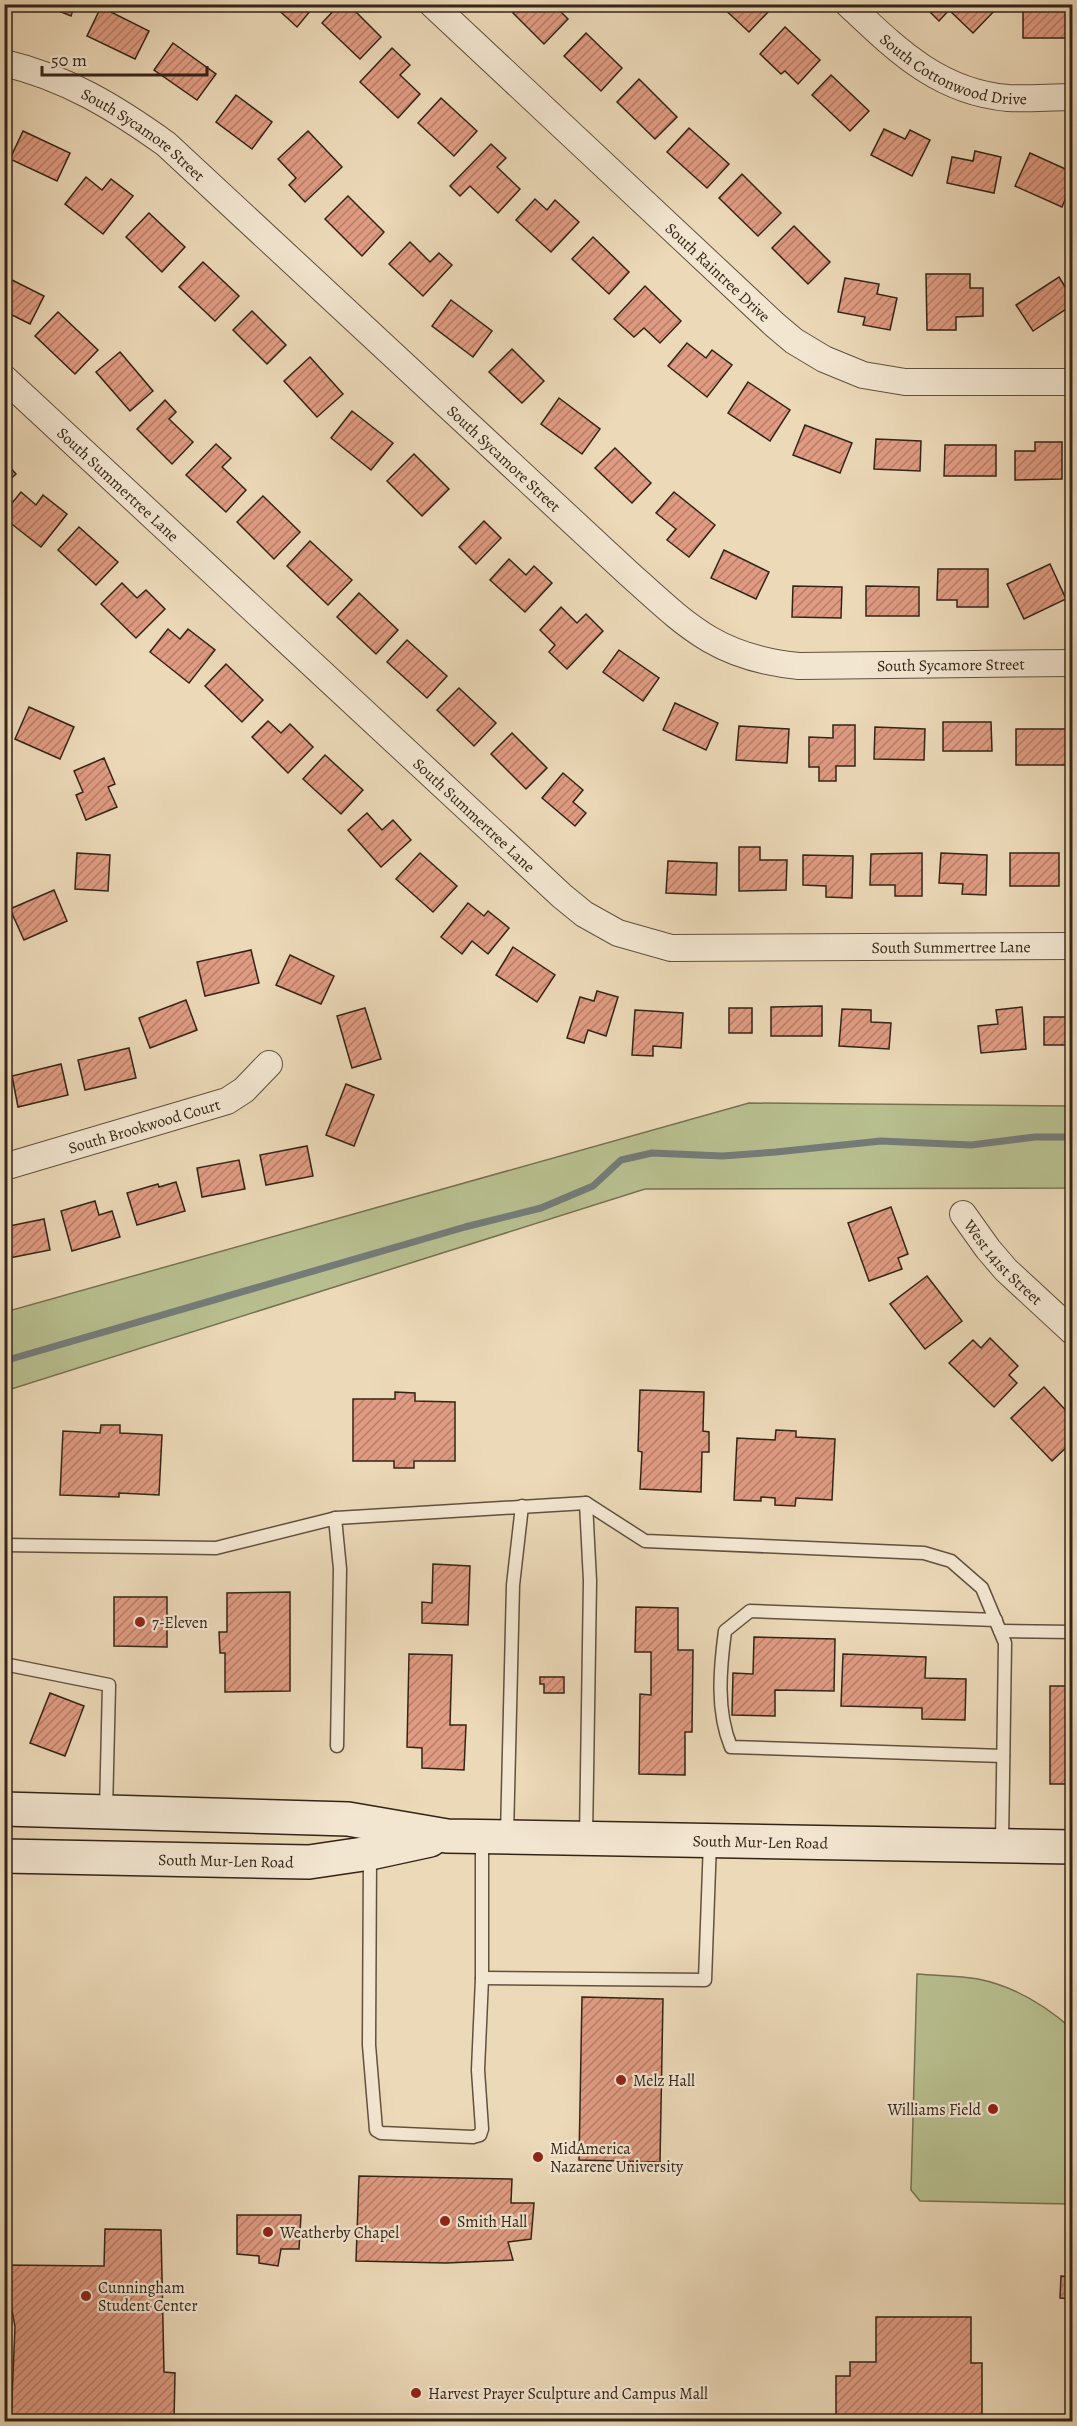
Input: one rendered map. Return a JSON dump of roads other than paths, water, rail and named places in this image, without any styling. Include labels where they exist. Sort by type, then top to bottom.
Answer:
[{"type":"main road","name":"South Mur-Len Road","points":[[4,1809],[348,1820],[447,1836],[1072,1847]]},
{"type":"main road","name":"South Mur-Len Road","points":[[4,1856],[309,1862],[370,1853],[447,1836]]},
{"type":"street","name":"South Raintree Drive","points":[[432,4],[775,325],[794,341],[824,359],[863,375],[904,382],[1072,382]]},
{"type":"street","name":"South Cottonwood Drive","points":[[848,4],[903,56],[941,79],[979,93],[1008,98],[1072,97]]},
{"type":"street","name":"South Sycamore Street","points":[[4,63],[23,67],[75,87],[123,113],[166,144],[627,572],[682,621],[709,640],[735,653],[773,663],[799,666],[1072,663]]},
{"type":"street","name":"South Summertree Lane","points":[[4,378],[562,896],[584,914],[618,933],[670,948],[1072,946]]},
{"type":"street","name":"South Brookwood Court","points":[[4,1167],[227,1101],[244,1090],[269,1064]]},
{"type":"street","name":"West 141st Street","points":[[963,1214],[1006,1270],[1072,1331]]},
{"type":"lane","points":[[586,1503],[591,1581],[586,1838]]},
{"type":"lane","points":[[4,1545],[216,1548],[335,1518],[586,1503],[645,1541],[924,1553],[951,1561],[982,1588],[1005,1643],[1002,1845]]},
{"type":"lane","points":[[370,1853],[369,2045],[376,2130],[381,2133],[472,2137],[480,2135],[482,2129],[478,2070],[482,1978],[513,1585],[522,1506]]},
{"type":"lane","points":[[335,1518],[340,1569],[337,1746]]},
{"type":"lane","points":[[1004,1756],[731,1747],[723,1728],[720,1668],[725,1631],[750,1611],[1072,1632]]},
{"type":"lane","points":[[4,1664],[109,1685],[106,1812]]},
{"type":"lane","points":[[482,1978],[705,1980],[710,1840]]},
{"type":"waterway","points":[[4,1361],[465,1227],[541,1208],[593,1186],[621,1160],[652,1153],[722,1156],[881,1141],[971,1145],[1035,1137],[1072,1137]]},
{"type":"place","name":"7-Eleven","points":[[140,1622]]},
{"type":"place","name":"Melz Hall","points":[[621,2080]]},
{"type":"place","name":"Williams Field","points":[[993,2109]]},
{"type":"place","name":"MidAmerica Nazarene University","points":[[538,2157]]},
{"type":"place","name":"Smith Hall","points":[[445,2221]]},
{"type":"place","name":"Weatherby Chapel","points":[[268,2232]]},
{"type":"place","name":"Cunningham Student Center","points":[[86,2296]]},
{"type":"place","name":"Harvest Prayer Sculpture and Campus Mall","points":[[416,2393]]}]
